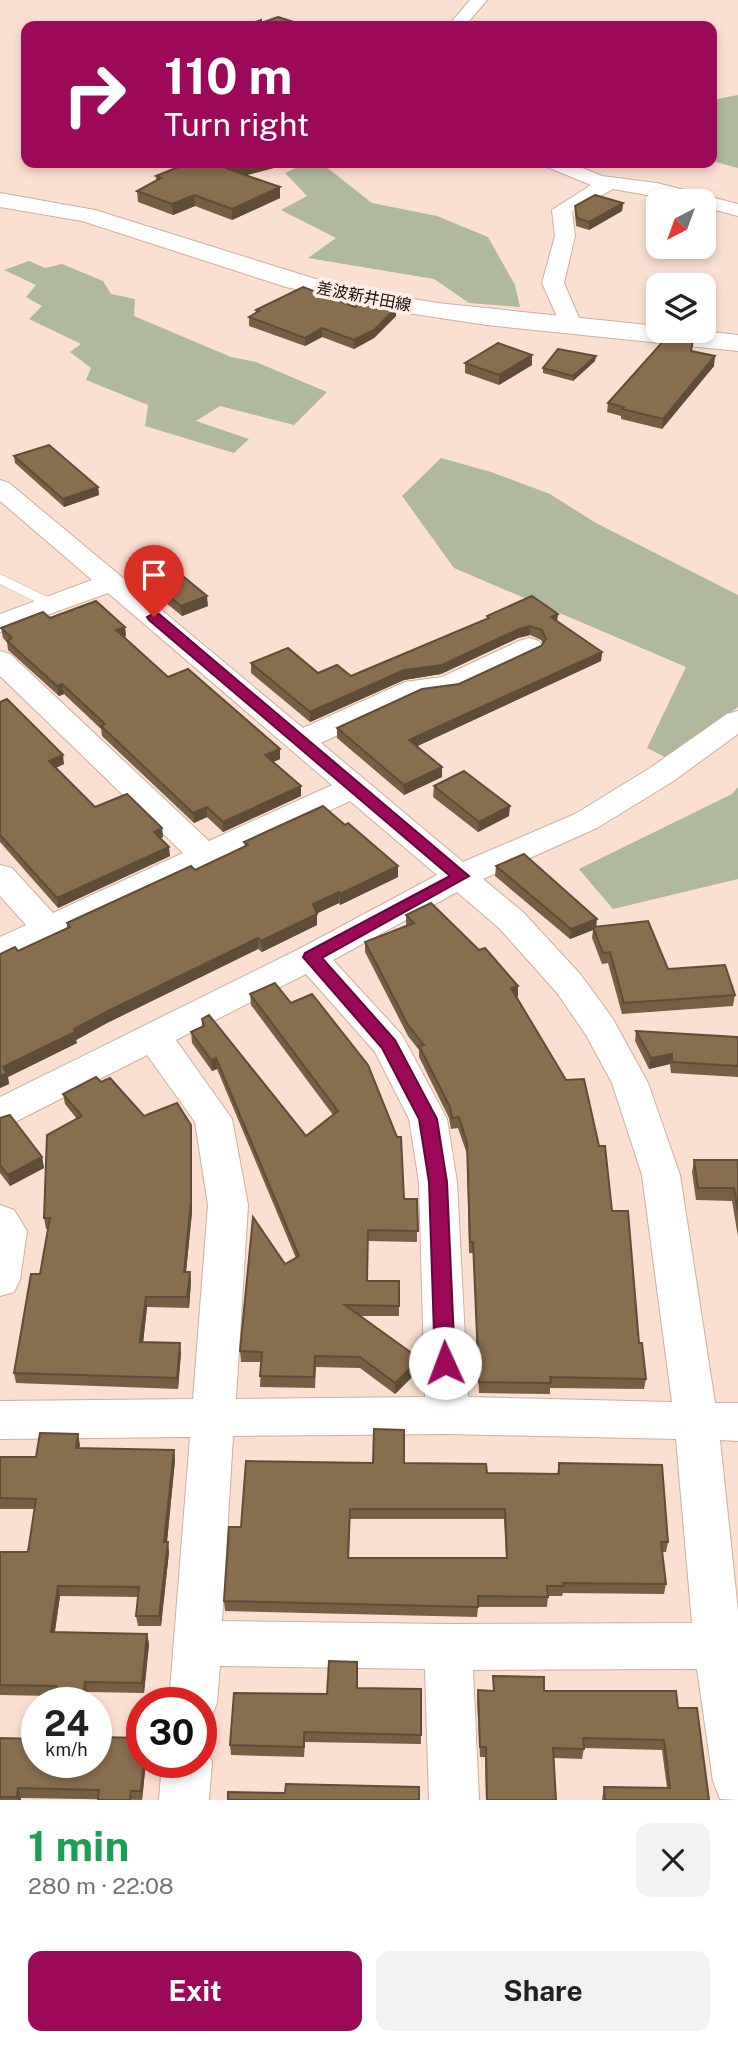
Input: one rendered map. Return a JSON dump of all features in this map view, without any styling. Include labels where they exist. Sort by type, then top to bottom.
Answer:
[{"type":"main road","name":"差波新井田線","points":[[0,200],[59,207],[99,216],[256,270],[337,293],[431,309],[738,343]]},
{"type":"street","points":[[460,21],[479,0]]},
{"type":"street","points":[[567,168],[608,184],[657,189],[738,210]]},
{"type":"street","points":[[571,325],[553,283],[565,236],[562,209],[608,184]]},
{"type":"street","points":[[0,488],[511,920],[569,984],[600,1028],[630,1083],[661,1175],[717,1421],[718,1646],[738,1781]]},
{"type":"street","points":[[0,624],[112,582]]},
{"type":"street","points":[[300,741],[415,688],[448,685],[529,647]]},
{"type":"street","points":[[0,660],[204,855]]},
{"type":"street","points":[[0,1113],[311,957],[461,876],[586,821],[661,775],[738,720]]},
{"type":"street","points":[[0,951],[354,787]]},
{"type":"street","points":[[0,876],[48,928]]},
{"type":"street","points":[[311,957],[389,1044],[428,1119],[438,1182],[447,1415]]},
{"type":"street","points":[[153,1037],[213,1119],[228,1205],[194,1687]]},
{"type":"street","points":[[0,1221],[7,1231],[0,1280]]},
{"type":"street","points":[[0,1420],[447,1415],[717,1421]]},
{"type":"street","points":[[198,1643],[448,1647],[718,1646]]},
{"type":"street","points":[[448,1647],[454,1800]]},
{"type":"street","points":[[184,1800],[186,1778]]},
{"type":"lane","points":[[0,578],[51,604]]},
{"type":"green space","points":[[738,95],[738,168],[717,162],[717,99]]},
{"type":"green space","points":[[296,168],[327,168],[372,203],[437,216],[488,237],[515,285],[520,307],[469,303],[434,279],[308,258],[336,238],[281,210],[307,196],[285,173]]},
{"type":"green space","points":[[29,261],[45,268],[62,264],[103,281],[111,294],[135,299],[134,316],[231,357],[256,362],[327,392],[294,425],[220,406],[196,421],[249,439],[234,453],[145,426],[148,405],[86,380],[91,368],[70,352],[81,344],[29,319],[42,306],[26,297],[36,285],[4,270]]},
{"type":"green space","points":[[441,458],[491,472],[550,494],[596,523],[738,595],[738,707],[667,758],[647,748],[686,667],[454,568],[402,496]]},
{"type":"green space","points":[[738,787],[738,879],[613,909],[579,869],[732,794]]},
{"type":"building","points":[[278,17],[290,21],[267,21]]},
{"type":"building","points":[[176,168],[232,168],[228,169],[280,187],[232,209],[194,195],[172,204],[137,191],[161,178],[156,176]]},
{"type":"building","points":[[595,195],[623,203],[589,222],[577,218],[575,206]]},
{"type":"building","points":[[303,287],[355,307],[361,301],[396,308],[374,330],[354,340],[322,328],[305,338],[249,317],[259,311],[256,310]]},
{"type":"building","points":[[498,343],[532,355],[499,375],[465,363]]},
{"type":"building","points":[[662,343],[692,343],[691,351],[715,356],[663,419],[608,403]]},
{"type":"building","points":[[558,349],[596,356],[573,376],[543,368]]},
{"type":"building","points":[[49,445],[98,487],[63,499],[14,456]]},
{"type":"building","points":[[179,573],[207,596],[181,606],[153,583]]},
{"type":"building","points":[[532,596],[558,614],[551,617],[602,652],[409,740],[442,767],[404,785],[337,728],[422,689],[459,684],[541,646],[546,639],[542,630],[530,626],[519,629],[442,665],[404,670],[310,712],[251,663],[288,648],[318,673],[337,665],[351,676],[489,618],[487,616]]},
{"type":"building","points":[[96,601],[125,627],[116,630],[168,677],[188,669],[280,749],[265,755],[301,786],[223,822],[207,807],[193,813],[101,726],[105,724],[62,684],[57,686],[7,641],[12,638],[1,628],[43,612],[50,618]]},
{"type":"building","points":[[7,699],[63,755],[49,761],[95,807],[127,794],[162,828],[154,832],[169,847],[57,898],[0,835],[0,702]]},
{"type":"building","points":[[464,771],[510,806],[479,822],[434,786]]},
{"type":"building","points":[[323,806],[345,825],[348,823],[398,866],[313,904],[317,914],[261,941],[258,938],[106,1012],[74,1029],[75,1032],[3,1067],[7,1073],[0,1076],[0,954],[15,947],[18,951],[70,927],[67,923],[191,866],[195,870],[248,845],[244,842]]},
{"type":"building","points":[[524,854],[597,919],[571,929],[496,866]]},
{"type":"building","points":[[431,903],[479,950],[485,948],[518,986],[511,988],[566,1080],[584,1079],[599,1146],[605,1146],[612,1211],[628,1211],[639,1343],[642,1343],[646,1379],[550,1377],[551,1383],[479,1382],[467,1143],[459,1117],[452,1118],[450,1107],[419,1046],[424,1045],[408,1025],[365,942],[414,923],[406,915]]},
{"type":"building","points":[[648,921],[668,969],[725,965],[735,995],[624,1003],[610,952],[603,953],[593,927]]},
{"type":"building","points":[[275,983],[291,1003],[312,994],[368,1065],[397,1137],[401,1137],[404,1199],[417,1199],[418,1231],[368,1230],[367,1281],[399,1281],[399,1306],[345,1305],[420,1359],[395,1383],[360,1357],[315,1356],[314,1377],[260,1376],[262,1352],[240,1351],[253,1217],[285,1264],[299,1256],[216,1058],[211,1060],[191,1032],[204,1026],[202,1019],[209,1015],[306,1136],[338,1111],[250,994]]},
{"type":"building","points":[[636,1031],[738,1037],[738,1066],[672,1062],[672,1054],[651,1058]]},
{"type":"building","points":[[96,1077],[101,1082],[110,1078],[144,1116],[177,1103],[191,1125],[191,1201],[184,1272],[190,1272],[187,1297],[146,1297],[140,1342],[180,1343],[177,1378],[14,1373],[31,1274],[40,1274],[50,1218],[44,1218],[47,1135],[82,1116],[63,1094]]},
{"type":"building","points":[[10,1115],[42,1157],[8,1175],[0,1165],[0,1118]]},
{"type":"building","points":[[694,1160],[738,1160],[738,1210],[734,1188],[698,1188]]},
{"type":"building","points":[[374,1429],[404,1430],[404,1463],[486,1464],[487,1473],[559,1474],[559,1463],[662,1465],[668,1542],[661,1542],[666,1584],[563,1583],[564,1586],[547,1586],[548,1597],[478,1596],[478,1607],[224,1601],[229,1527],[241,1527],[246,1461],[373,1463]],"holes":[[[350,1509],[505,1509],[507,1558],[348,1558]]]},
{"type":"building","points":[[40,1433],[78,1434],[76,1448],[174,1450],[164,1542],[168,1542],[159,1616],[136,1616],[139,1587],[58,1586],[51,1632],[147,1634],[142,1683],[85,1682],[84,1687],[0,1685],[0,1552],[28,1552],[36,1499],[0,1498],[0,1457],[36,1457]]},
{"type":"building","points":[[329,1661],[357,1662],[357,1688],[421,1689],[421,1735],[304,1732],[304,1747],[230,1745],[234,1693],[327,1694]]},
{"type":"building","points":[[493,1676],[544,1677],[544,1691],[676,1691],[678,1708],[697,1708],[709,1800],[605,1800],[604,1787],[670,1788],[664,1740],[583,1738],[584,1749],[553,1748],[556,1800],[487,1800],[486,1747],[480,1747],[478,1690],[494,1691]]},
{"type":"building","points":[[112,1737],[126,1738],[126,1778],[142,1778],[141,1791],[131,1791],[130,1800],[98,1800],[99,1790],[18,1788],[17,1797],[0,1797],[0,1738],[21,1739],[21,1778],[112,1778]]},
{"type":"building","points":[[286,1784],[419,1787],[419,1800],[228,1800],[228,1792],[285,1793]]},
{"type":"route","points":[[154,617],[461,876],[311,957],[389,1044],[428,1119],[438,1182],[445,1363]]}]
